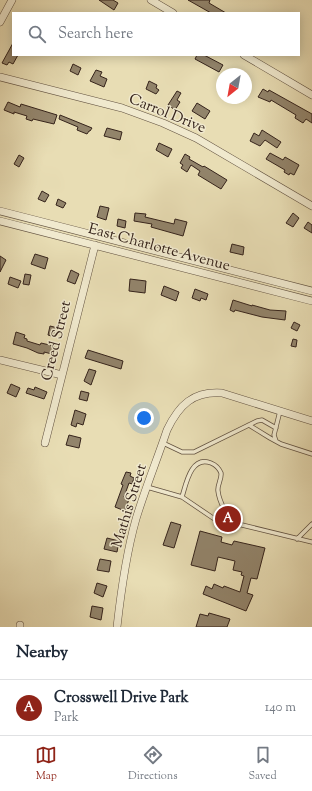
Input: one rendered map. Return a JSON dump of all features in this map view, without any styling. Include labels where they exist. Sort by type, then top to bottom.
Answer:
[{"type":"street","points":[[0,22],[12,0]]},
{"type":"street","points":[[151,0],[171,12]]},
{"type":"street","points":[[246,56],[312,95]]},
{"type":"street","name":"Carrol Drive","points":[[0,77],[122,108],[163,122],[196,138],[312,206]]},
{"type":"street","name":"East Charlotte Avenue","points":[[0,211],[312,291]]},
{"type":"street","name":"East Charlotte Avenue","points":[[0,220],[312,301]]},
{"type":"street","name":"Creed Street","points":[[44,443],[95,245]]},
{"type":"street","points":[[0,360],[62,375]]},
{"type":"street","name":"Mathis Street","points":[[117,627],[120,600],[132,536],[147,487],[172,419],[181,407],[198,395],[206,393],[222,393],[280,410]]},
{"type":"street","points":[[280,410],[312,421]]},
{"type":"lane","points":[[276,441],[274,435],[280,410]]},
{"type":"lane","points":[[163,443],[182,452],[194,452],[262,420],[276,428]]},
{"type":"lane","points":[[250,425],[281,444],[312,454]]},
{"type":"lane","points":[[182,497],[190,474],[196,464],[202,461],[208,461],[215,464],[219,468],[222,475],[218,487],[218,493],[231,522]]},
{"type":"lane","points":[[147,487],[182,497],[213,518],[312,542]]},
{"type":"lane","points":[[297,539],[312,524]]},
{"type":"building","points":[[99,0],[113,0],[118,3],[114,10]]},
{"type":"building","points":[[188,0],[210,0],[209,3],[224,12],[209,12]]},
{"type":"building","points":[[12,45],[12,56],[17,56],[13,64],[9,62],[7,65],[2,63]]},
{"type":"building","points":[[196,56],[206,56],[223,65],[221,68],[216,68],[216,70],[195,59]]},
{"type":"building","points":[[73,64],[81,68],[78,75],[70,71]]},
{"type":"building","points":[[96,70],[102,72],[100,76],[107,79],[104,87],[90,81]]},
{"type":"building","points":[[149,81],[157,85],[156,88],[159,90],[156,94],[146,89]]},
{"type":"building","points":[[263,89],[268,92],[269,90],[312,114],[312,123],[306,119],[303,123],[295,118],[296,115],[271,100],[270,102],[258,97]]},
{"type":"building","points":[[177,91],[181,93],[177,100],[180,102],[175,110],[168,105]]},
{"type":"building","points":[[8,102],[20,107],[21,104],[57,115],[54,124],[33,119],[32,121],[26,119],[27,116],[14,112],[14,114],[4,110]]},
{"type":"building","points":[[197,103],[210,111],[205,119],[192,111]]},
{"type":"building","points":[[60,115],[92,128],[87,134],[77,130],[78,127],[59,119]]},
{"type":"building","points":[[107,128],[122,132],[120,140],[104,136]]},
{"type":"building","points":[[262,130],[281,142],[277,148],[265,140],[260,146],[250,141],[254,133],[259,136]]},
{"type":"building","points":[[159,143],[172,149],[168,157],[156,150]]},
{"type":"building","points":[[270,153],[283,160],[285,157],[299,165],[294,175],[290,173],[289,175],[284,172],[285,170],[266,159]]},
{"type":"building","points":[[185,154],[190,157],[189,159],[227,180],[221,189],[198,175],[200,171],[191,165],[187,172],[181,168],[183,165],[180,163]]},
{"type":"building","points":[[19,155],[24,158],[19,167],[14,164]]},
{"type":"building","points":[[42,191],[49,195],[45,202],[38,199]]},
{"type":"building","points":[[58,199],[66,203],[63,208],[56,205]]},
{"type":"building","points":[[100,206],[109,208],[106,220],[97,217]]},
{"type":"building","points":[[135,213],[146,214],[145,217],[174,224],[175,219],[187,222],[183,236],[151,227],[152,224],[134,221]]},
{"type":"building","points":[[293,213],[299,218],[293,227],[286,223]]},
{"type":"building","points":[[118,219],[126,221],[125,228],[117,226]]},
{"type":"building","points":[[308,222],[312,225],[312,233],[304,228]]},
{"type":"building","points":[[232,244],[244,247],[243,255],[230,252]]},
{"type":"building","points":[[35,254],[48,258],[45,269],[31,264]]},
{"type":"building","points":[[0,256],[6,260],[0,272]]},
{"type":"building","points":[[71,270],[79,274],[75,284],[67,281]]},
{"type":"building","points":[[25,274],[31,275],[29,285],[23,284]]},
{"type":"building","points":[[10,277],[21,281],[18,288],[8,284]]},
{"type":"building","points":[[130,279],[146,281],[145,293],[129,291]]},
{"type":"building","points":[[164,286],[179,292],[176,301],[161,295]]},
{"type":"building","points":[[195,289],[208,294],[206,300],[201,298],[200,301],[192,298]]},
{"type":"building","points":[[233,300],[270,310],[286,311],[285,320],[262,317],[235,310],[234,312],[230,310]]},
{"type":"building","points":[[294,322],[300,325],[297,331],[291,328]]},
{"type":"building","points":[[50,326],[58,328],[55,337],[48,335]]},
{"type":"building","points":[[16,332],[25,335],[24,338],[27,339],[27,341],[40,345],[41,343],[54,346],[52,354],[44,352],[44,354],[38,353],[13,344]]},
{"type":"building","points":[[293,339],[297,340],[296,347],[291,346]]},
{"type":"building","points":[[88,350],[123,361],[121,369],[85,358]]},
{"type":"building","points":[[89,369],[96,371],[91,385],[84,381]]},
{"type":"building","points":[[11,384],[20,388],[16,397],[7,393]]},
{"type":"building","points":[[35,387],[47,392],[44,399],[26,393],[28,388],[34,390]]},
{"type":"building","points":[[81,391],[89,393],[87,401],[79,399]]},
{"type":"building","points":[[75,410],[86,414],[83,425],[77,423],[76,427],[71,425]]},
{"type":"building","points":[[69,435],[81,438],[79,448],[66,445]]},
{"type":"building","points":[[126,472],[131,473],[130,476],[134,478],[132,484],[129,483],[124,497],[129,499],[125,511],[115,507]]},
{"type":"building","points":[[171,522],[181,525],[174,548],[163,545]]},
{"type":"building","points":[[200,531],[222,537],[221,542],[232,545],[234,541],[265,548],[257,579],[251,578],[247,593],[253,595],[246,611],[203,594],[206,586],[212,589],[214,584],[240,592],[244,576],[241,575],[242,572],[233,570],[235,561],[218,557],[215,571],[191,565]]},
{"type":"building","points":[[107,538],[119,541],[117,552],[104,549]]},
{"type":"building","points":[[100,559],[111,561],[109,572],[97,570]]},
{"type":"building","points":[[97,583],[107,586],[103,597],[94,593]]},
{"type":"building","points":[[92,606],[103,608],[101,620],[90,617]]},
{"type":"building","points":[[209,613],[230,619],[227,627],[196,627],[200,614],[208,616]]},
{"type":"place","name":"Crosswell Drive Park","points":[[228,519]]}]
